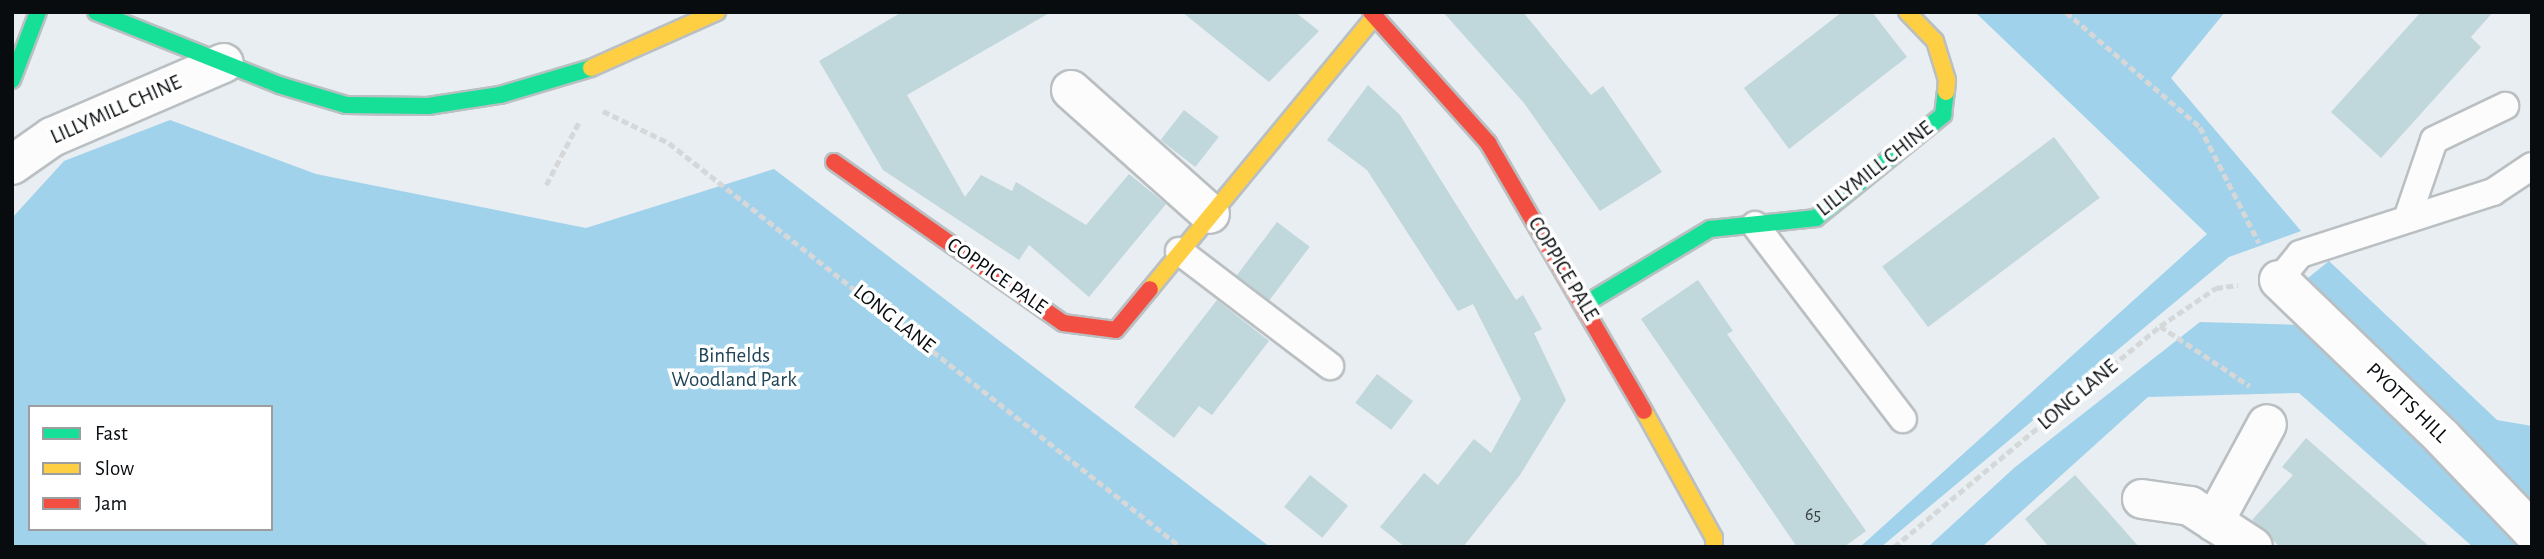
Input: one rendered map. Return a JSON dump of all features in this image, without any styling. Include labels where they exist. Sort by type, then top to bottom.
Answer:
[{"type":"main road","points":[[12,80],[38,12]]},
{"type":"main road","name":"LILLYMILL CHINE","points":[[96,12],[224,63],[346,105],[428,106],[500,95],[573,76],[717,12]]},
{"type":"main road","name":"COPPICE PALE","points":[[834,162],[1063,323],[1116,330],[1373,14],[1488,144],[1585,304],[1714,538],[1714,547]]},
{"type":"main road","name":"LILLYMILL CHINE","points":[[1585,304],[1710,229],[1816,218],[1943,115],[1947,80],[1935,41],[1920,17]]},
{"type":"street","name":"LILLYMILL CHINE","points":[[12,165],[52,137],[224,63]]},
{"type":"street","points":[[1071,90],[1210,214]]},
{"type":"street","name":"PYOTTS HILL","points":[[2278,280],[2443,438],[2532,531]]},
{"type":"street","points":[[2214,522],[2267,424]]},
{"type":"street","points":[[2142,499],[2190,506],[2253,547]]},
{"type":"lane","points":[[2407,219],[2434,140],[2505,106]]},
{"type":"lane","points":[[2278,280],[2300,254],[2493,192],[2532,166]]},
{"type":"lane","points":[[1755,225],[1903,419]]},
{"type":"lane","points":[[1179,251],[1330,366]]},
{"type":"path","points":[[2066,12],[2200,127],[2278,280]]},
{"type":"path","name":"LONG LANE","points":[[596,108],[668,143],[1181,547]]},
{"type":"path","points":[[546,185],[583,114]]},
{"type":"path","name":"LONG LANE","points":[[1894,547],[2160,326],[2216,288],[2278,280]]},
{"type":"path","points":[[2160,326],[2269,399],[2267,424]]},
{"type":"green space","points":[[2225,12],[2171,78],[2301,231],[2229,257],[1881,547],[1860,547],[2207,234],[1977,14]]},
{"type":"green space","name":"Binfields Woodland Park","points":[[170,120],[316,174],[586,228],[774,169],[1270,547],[12,547],[12,218],[64,161]]},
{"type":"green space","points":[[2329,261],[2497,420],[2532,426],[2532,547],[2473,547],[2299,393],[2148,397],[1982,547],[1928,547],[2014,468],[2200,322],[2304,325],[2308,278]]},
{"type":"building","points":[[902,12],[1051,12],[907,95],[965,197],[981,175],[1012,191],[1016,182],[1086,225],[1129,174],[1166,204],[1089,297],[1029,245],[1019,260],[883,170],[819,61]]},
{"type":"building","points":[[1182,12],[1295,12],[1319,31],[1269,82]]},
{"type":"building","points":[[1443,12],[1523,12],[1591,95],[1603,86],[1662,172],[1600,211],[1524,103]]},
{"type":"building","points":[[1842,12],[1872,12],[1907,57],[1789,149],[1744,88]]},
{"type":"building","points":[[2421,12],[2493,12],[2471,37],[2481,47],[2381,158],[2331,112]]},
{"type":"building","points":[[1368,85],[1400,115],[1516,300],[1523,295],[1542,329],[1534,333],[1566,400],[1520,475],[1463,547],[1405,547],[1380,527],[1424,473],[1438,485],[1474,439],[1491,453],[1521,399],[1473,304],[1458,311],[1367,170],[1327,140]]},
{"type":"building","points":[[1184,110],[1219,137],[1195,167],[1161,140]]},
{"type":"building","points":[[2054,137],[2100,198],[1928,327],[1882,266]]},
{"type":"building","points":[[1277,222],[1310,247],[1269,300],[1237,276]]},
{"type":"building","points":[[1698,280],[1733,331],[1727,334],[1866,531],[1844,547],[1797,547],[1641,319]]},
{"type":"building","points":[[1217,300],[1269,341],[1212,415],[1199,406],[1174,438],[1134,407]]},
{"type":"building","points":[[1377,374],[1413,401],[1391,430],[1355,403]]},
{"type":"building","points":[[2306,438],[2430,547],[2280,547],[2252,520],[2293,475],[2282,467]]},
{"type":"building","points":[[1310,475],[1348,506],[1322,538],[1284,507]]},
{"type":"building","points":[[2075,475],[2139,547],[2049,547],[2025,519]]},
{"type":"traffic: fast","points":[[12,80],[38,12]]},
{"type":"traffic: fast","points":[[96,12],[279,85],[346,105],[428,106],[500,95],[591,68]]},
{"type":"traffic: fast","points":[[1585,304],[1710,229],[1816,218],[1943,115],[1946,92]]},
{"type":"traffic: slow","points":[[591,68],[717,12]]},
{"type":"traffic: slow","points":[[1907,12],[1935,41],[1947,80],[1946,92]]},
{"type":"traffic: slow","points":[[1150,289],[1375,16]]},
{"type":"traffic: slow","points":[[1644,411],[1714,538],[1714,547]]},
{"type":"traffic: jam","points":[[1371,12],[1488,143],[1644,411]]},
{"type":"traffic: jam","points":[[834,162],[1063,323],[1116,330],[1150,289]]}]
